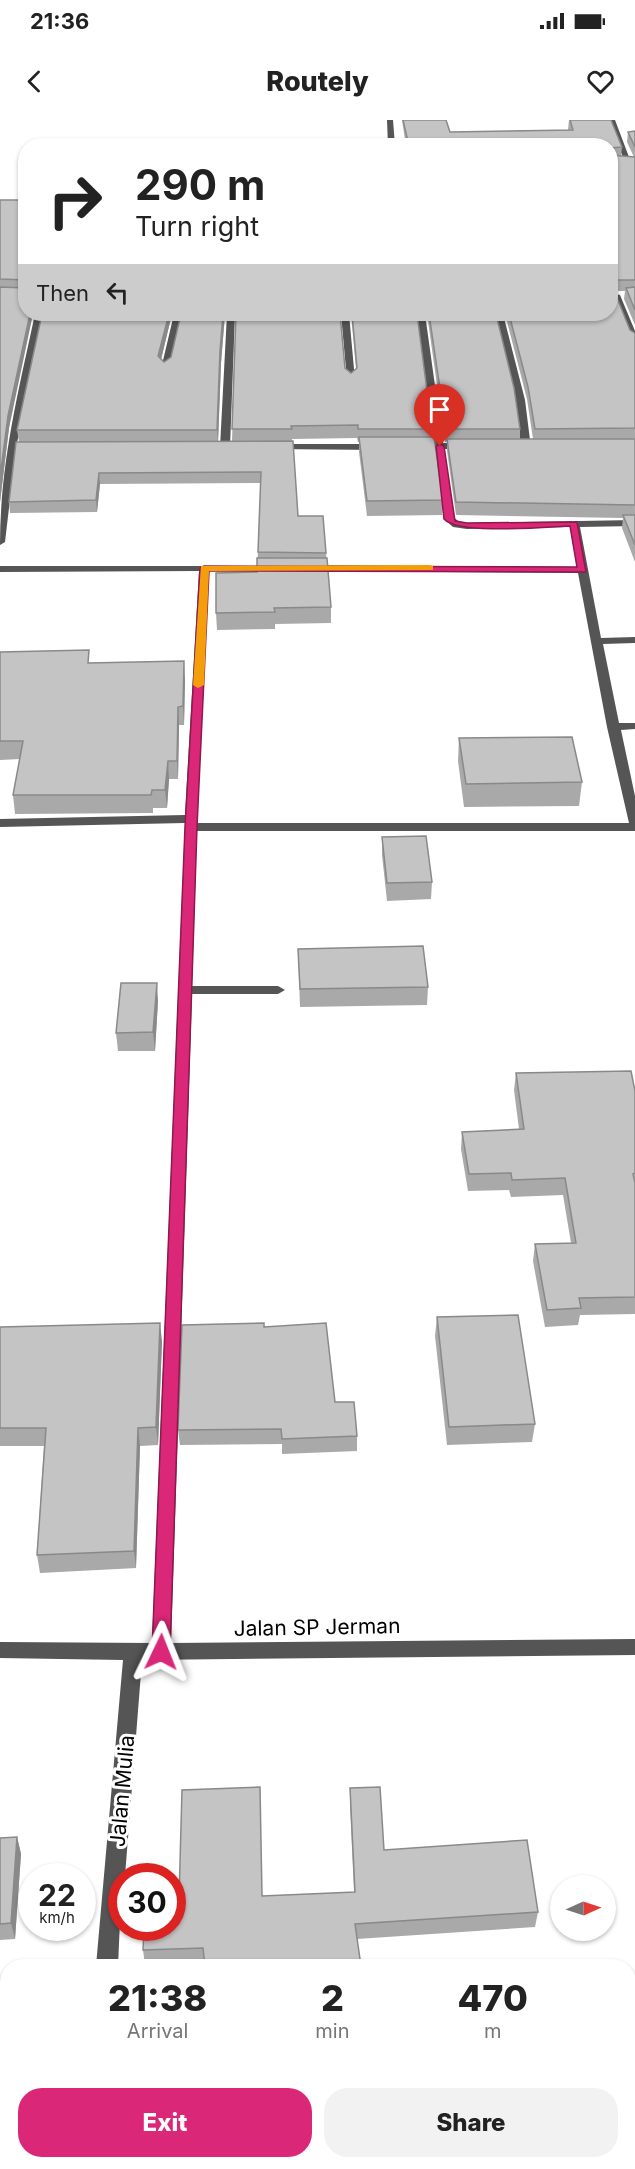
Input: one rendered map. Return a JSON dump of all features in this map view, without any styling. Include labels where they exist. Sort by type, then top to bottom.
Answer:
[{"type":"street","points":[[390,120],[391,138]]},
{"type":"street","points":[[612,120],[632,163],[620,162]]},
{"type":"street","points":[[618,298],[635,341]]},
{"type":"street","points":[[0,542],[11,448],[38,321]]},
{"type":"street","points":[[165,369],[176,321]]},
{"type":"street","points":[[225,447],[230,321]]},
{"type":"street","points":[[346,321],[351,380]]},
{"type":"street","points":[[422,321],[449,519],[452,523],[467,526],[635,523]]},
{"type":"street","points":[[501,321],[520,400],[528,446]]},
{"type":"street","points":[[404,446],[473,446]]},
{"type":"street","points":[[517,446],[540,446]]},
{"type":"street","points":[[213,447],[237,447]]},
{"type":"street","points":[[260,447],[392,447]]},
{"type":"street","points":[[11,448],[23,448]]},
{"type":"street","points":[[0,823],[635,826],[574,524]]},
{"type":"street","points":[[161,1652],[171,1336],[187,990],[191,823],[204,568]]},
{"type":"street","points":[[0,569],[286,568]]},
{"type":"street","points":[[297,568],[582,570]]},
{"type":"street","points":[[598,641],[635,640]]},
{"type":"street","points":[[614,727],[635,726]]},
{"type":"street","points":[[187,990],[278,990]]},
{"type":"street","name":"Jalan SP Jerman","points":[[0,1650],[161,1652],[635,1647]]},
{"type":"street","name":"Jalan Mulia","points":[[108,1959],[133,1652]]},
{"type":"building","points":[[403,120],[446,120],[450,132],[573,130],[570,120],[611,120],[622,147],[618,147],[618,138],[407,138]]},
{"type":"building","points":[[635,131],[635,147],[628,132]]},
{"type":"building","points":[[618,156],[635,157],[635,280],[618,280]]},
{"type":"building","points":[[0,200],[18,200],[18,280],[0,279]]},
{"type":"building","points":[[0,287],[18,288],[18,321],[28,321],[8,416],[0,477]]},
{"type":"building","points":[[635,287],[635,310],[626,288]]},
{"type":"building","points":[[618,300],[630,330],[635,333],[635,428],[535,429],[528,387],[511,321],[618,321]]},
{"type":"building","points":[[40,321],[167,321],[158,356],[164,362],[171,357],[179,321],[222,321],[217,430],[17,430]]},
{"type":"building","points":[[236,321],[341,321],[345,368],[351,373],[357,368],[353,321],[418,321],[432,429],[358,429],[358,425],[291,426],[292,429],[232,429]]},
{"type":"building","points":[[430,321],[498,321],[514,388],[520,429],[446,429]]},
{"type":"building","points":[[359,437],[434,437],[443,500],[367,501]]},
{"type":"building","points":[[447,439],[635,439],[635,505],[456,502]]},
{"type":"building","points":[[293,441],[298,516],[323,516],[326,553],[258,552],[261,472],[99,473],[96,500],[9,502],[16,442]]},
{"type":"building","points":[[623,515],[635,515],[635,545]]},
{"type":"building","points":[[257,558],[327,558],[331,607],[274,608],[275,612],[216,613],[216,573],[257,572]]},
{"type":"building","points":[[89,650],[88,663],[184,661],[183,706],[178,707],[177,761],[168,761],[165,790],[152,790],[151,795],[13,795],[23,741],[0,741],[0,652]]},
{"type":"building","points":[[572,737],[582,782],[466,784],[459,738]]},
{"type":"building","points":[[426,836],[432,882],[387,883],[382,837]]},
{"type":"building","points":[[423,946],[428,987],[300,989],[298,949]]},
{"type":"building","points":[[121,983],[157,983],[153,1032],[116,1033]]},
{"type":"building","points":[[631,1071],[635,1091],[635,1173],[633,1174],[635,1183],[635,1297],[579,1298],[581,1308],[547,1310],[535,1244],[576,1243],[565,1178],[512,1180],[511,1173],[469,1174],[462,1132],[524,1129],[516,1073]]},
{"type":"building","points":[[518,1315],[535,1424],[449,1427],[437,1317]]},
{"type":"building","points":[[160,1323],[156,1427],[138,1428],[134,1551],[37,1555],[46,1428],[0,1428],[0,1327]]},
{"type":"building","points":[[264,1323],[264,1327],[326,1323],[335,1402],[354,1402],[357,1436],[282,1439],[281,1429],[178,1430],[182,1325]]},
{"type":"building","points":[[260,1787],[262,1896],[355,1892],[350,1788],[380,1787],[384,1850],[527,1840],[538,1912],[355,1924],[360,1959],[204,1959],[203,1948],[143,1950],[143,1941],[186,1941],[186,1863],[180,1863],[182,1790]]},
{"type":"building","points":[[17,1837],[11,1923],[0,1924],[0,1838]]},
{"type":"slow traffic","points":[[198,685],[204,568],[429,568]]},
{"type":"route","points":[[161,1652],[171,1336],[187,990],[191,827],[204,568],[582,570],[574,524],[467,526],[452,523],[449,519],[440,446]]}]
